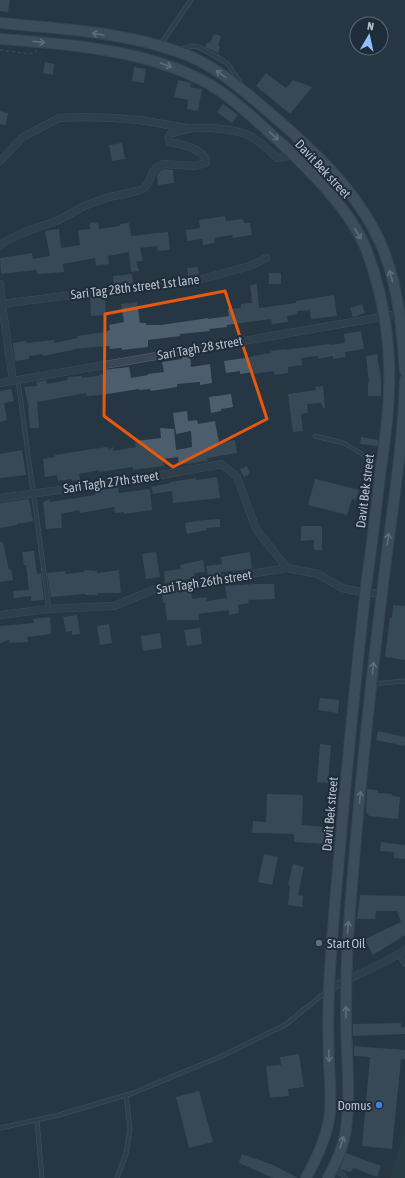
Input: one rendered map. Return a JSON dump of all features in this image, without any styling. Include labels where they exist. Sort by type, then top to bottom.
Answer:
[{"type":"main road","name":"Davit Bek street","points":[[0,23],[74,30],[123,38],[176,51],[208,65],[220,73],[298,137],[332,171],[356,201],[380,243],[401,302],[400,314],[405,372]]},
{"type":"main road","name":"Davit Bek street","points":[[0,40],[76,46],[151,60],[186,72],[211,85],[248,112],[323,184],[352,224],[367,251],[380,291],[389,362],[389,392],[382,467],[355,684],[332,934],[328,1029],[331,1106],[323,1144],[306,1178]]},
{"type":"main road","points":[[328,1178],[344,1138],[347,1116],[346,957],[356,831],[371,684],[399,455],[405,380]]},
{"type":"street","points":[[0,161],[24,137],[59,118],[82,116],[139,120],[189,129]]},
{"type":"street","points":[[0,246],[6,240],[59,220],[84,206],[109,197],[143,189],[147,186],[157,166],[163,164],[194,166],[206,163],[206,159],[203,154],[193,148],[170,142],[170,134],[189,129],[210,128],[230,130],[250,136],[265,146],[277,158],[294,155]]},
{"type":"street","name":"Sari Tag 28th street 1st lane","points":[[1,304],[202,280],[250,266],[266,258]]},
{"type":"street","points":[[0,284],[1,304],[15,380]]},
{"type":"street","name":"Sari Tagh 28 street","points":[[0,383],[400,314]]},
{"type":"street","name":"Sari Tagh 27th street","points":[[0,498],[134,480],[222,464],[236,477],[256,529],[287,568]]},
{"type":"street","name":"Sari Tagh 26th street","points":[[0,615],[49,609],[114,606],[153,590],[287,568],[318,574],[342,588],[366,593],[381,593]]},
{"type":"street","points":[[329,989],[378,966],[405,950]]},
{"type":"lane","points":[[159,46],[191,0]]},
{"type":"lane","points":[[15,380],[34,493],[49,609]]},
{"type":"lane","points":[[315,436],[344,443],[382,467]]},
{"type":"lane","points":[[371,684],[405,681]]},
{"type":"lane","points":[[398,955],[405,964]]},
{"type":"lane","points":[[0,1128],[59,1115],[126,1095],[222,1056],[285,1025],[329,989]]},
{"type":"lane","points":[[116,1178],[126,1154],[130,1129],[126,1095]]},
{"type":"lane","points":[[37,1120],[42,1178]]},
{"type":"lane","points":[[333,1168],[345,1178]]},
{"type":"highlighted area","points":[[225,291],[267,419],[173,467],[104,416],[105,314]]},
{"type":"green space","points":[[405,1128],[405,1178],[390,1178]]},
{"type":"building","points":[[0,0],[10,0],[8,12],[0,11]]},
{"type":"building","points":[[214,34],[221,36],[218,46],[220,47],[218,53],[205,47],[207,42],[210,43]]},
{"type":"building","points":[[45,62],[54,64],[53,75],[43,73]]},
{"type":"building","points":[[134,67],[146,69],[144,83],[132,81]]},
{"type":"building","points":[[266,73],[286,88],[293,80],[312,87],[290,114],[256,86]]},
{"type":"building","points":[[178,80],[191,83],[190,87],[202,89],[198,111],[187,109],[188,100],[174,97]]},
{"type":"building","points":[[223,104],[238,115],[232,123],[217,112]]},
{"type":"building","points":[[0,111],[8,113],[6,125],[0,124]]},
{"type":"building","points":[[122,143],[125,159],[112,161],[109,145]]},
{"type":"building","points":[[164,169],[173,170],[174,183],[158,185],[157,176],[160,171]]},
{"type":"building","points":[[225,216],[226,221],[243,219],[244,223],[250,223],[252,235],[233,238],[232,235],[214,238],[215,243],[203,245],[202,239],[187,241],[186,230],[200,228],[199,220]]},
{"type":"building","points":[[98,222],[99,229],[129,223],[131,236],[168,232],[170,250],[158,251],[157,246],[140,248],[143,261],[136,261],[139,271],[131,272],[129,252],[108,256],[109,264],[96,266],[95,258],[63,264],[64,272],[37,274],[36,270],[1,274],[0,258],[32,253],[33,259],[50,256],[45,231],[59,229],[61,248],[80,245],[78,230],[90,229],[90,223]]},
{"type":"building","points":[[198,267],[199,274],[188,276],[187,268]]},
{"type":"building","points":[[269,273],[281,273],[281,284],[269,284]]},
{"type":"building","points":[[132,274],[133,283],[114,285],[113,276]]},
{"type":"building","points":[[257,284],[259,308],[296,303],[296,301],[334,295],[337,316],[311,319],[310,310],[297,311],[297,314],[287,316],[288,322],[272,324],[271,319],[227,325],[227,327],[209,329],[210,331],[180,334],[180,336],[148,340],[148,347],[122,350],[122,348],[110,349],[109,346],[73,349],[43,356],[43,354],[29,356],[29,359],[15,361],[13,343],[54,340],[54,343],[78,338],[77,336],[107,332],[106,331],[110,330],[109,325],[124,322],[121,304],[137,302],[140,323],[146,323],[146,325],[161,325],[229,316],[228,309],[241,308],[241,304],[252,303],[250,285]]},
{"type":"building","points":[[105,296],[106,315],[91,316],[90,298]]},
{"type":"building","points":[[362,304],[365,313],[353,317],[350,308]]},
{"type":"building","points":[[361,331],[364,349],[345,352],[346,357],[333,359],[333,356],[318,359],[318,356],[301,358],[302,365],[288,367],[288,373],[274,375],[274,371],[254,374],[254,372],[240,374],[240,371],[226,373],[224,361],[271,353],[271,351],[345,343],[344,334]]},
{"type":"building","points":[[377,354],[381,379],[381,396],[368,396],[369,383],[366,356]]},
{"type":"building","points":[[190,355],[191,367],[210,364],[212,383],[200,385],[200,382],[177,384],[177,387],[151,391],[150,389],[139,389],[101,395],[87,396],[86,393],[37,402],[39,428],[30,428],[29,408],[24,387],[37,386],[36,382],[46,380],[47,384],[68,380],[67,377],[81,376],[82,378],[97,376],[104,373],[103,370],[129,367],[131,378],[164,372],[162,362],[182,359],[182,357]]},
{"type":"building","points":[[323,386],[325,408],[323,408],[321,403],[307,404],[308,413],[301,414],[303,431],[293,432],[288,394],[316,390],[315,387]]},
{"type":"building","points":[[11,389],[14,401],[4,403],[7,420],[0,422],[0,391]]},
{"type":"building","points":[[231,394],[233,407],[221,409],[221,411],[211,413],[209,397]]},
{"type":"building","points":[[187,411],[188,421],[197,420],[198,424],[215,421],[219,443],[235,440],[237,453],[207,458],[208,461],[179,465],[178,457],[163,459],[164,466],[133,470],[133,467],[99,472],[99,470],[79,474],[80,480],[72,481],[71,479],[58,481],[57,475],[45,477],[43,459],[55,457],[55,455],[107,447],[109,449],[113,447],[114,451],[136,447],[135,441],[161,438],[160,428],[174,429],[176,450],[192,447],[191,431],[176,434],[173,413]]},
{"type":"building","points":[[361,437],[378,440],[378,446],[360,444]]},
{"type":"building","points":[[22,450],[26,475],[0,478],[0,454]]},
{"type":"building","points":[[247,466],[250,474],[244,477],[240,469]]},
{"type":"building","points":[[217,477],[220,498],[173,503],[172,491],[153,494],[151,487],[196,478],[196,480]]},
{"type":"building","points":[[315,479],[359,490],[356,500],[352,499],[347,515],[308,505]]},
{"type":"building","points":[[118,487],[119,493],[150,489],[152,510],[124,514],[124,512],[115,513],[114,507],[80,513],[79,510],[61,514],[62,528],[46,529],[43,502],[50,499],[50,502],[95,495],[94,490]]},
{"type":"building","points":[[29,499],[33,521],[0,528],[0,503]]},
{"type":"building","points":[[220,519],[220,527],[206,528],[207,530],[187,534],[185,523]]},
{"type":"building","points":[[301,526],[322,526],[322,550],[314,550],[314,540],[301,541]]},
{"type":"building","points":[[0,542],[3,542],[9,570],[11,569],[13,580],[0,582]]},
{"type":"building","points":[[34,551],[37,574],[41,573],[44,600],[31,601],[31,596],[14,598],[13,591],[29,590],[26,565],[24,565],[22,552]]},
{"type":"building","points":[[156,552],[160,577],[146,579],[142,554]]},
{"type":"building","points":[[250,552],[252,569],[221,572],[222,574],[208,576],[206,566],[222,564],[221,557]]},
{"type":"building","points":[[203,560],[205,572],[194,573],[195,578],[165,583],[164,571],[181,569],[180,565]]},
{"type":"building","points":[[84,570],[97,571],[97,573],[119,570],[121,593],[98,593],[98,595],[85,594],[51,597],[47,573],[65,571],[66,574],[84,572]]},
{"type":"building","points":[[274,584],[275,599],[248,600],[249,603],[238,605],[239,613],[229,615],[229,610],[198,614],[199,620],[167,620],[165,603],[163,603],[162,594],[191,589],[192,599],[206,597],[207,601],[227,598],[225,586]]},
{"type":"building","points":[[393,605],[405,606],[405,660],[385,657]]},
{"type":"building","points":[[77,615],[80,634],[72,635],[72,631],[66,632],[63,617]]},
{"type":"building","points":[[50,617],[51,634],[27,637],[28,642],[10,643],[9,640],[0,643],[0,626],[34,623],[33,619]]},
{"type":"building","points":[[109,624],[112,643],[100,645],[97,626]]},
{"type":"building","points":[[200,628],[202,644],[187,646],[184,630]]},
{"type":"building","points":[[160,633],[162,648],[143,651],[141,636]]},
{"type":"building","points":[[320,698],[339,700],[338,713],[318,710]]},
{"type":"building","points":[[378,731],[405,737],[405,746],[376,740]]},
{"type":"building","points":[[320,744],[331,745],[328,783],[317,782]]},
{"type":"building","points":[[367,789],[378,790],[378,793],[392,794],[392,796],[400,797],[398,819],[369,816],[366,811]]},
{"type":"building","points":[[267,794],[303,795],[302,825],[327,827],[326,844],[294,842],[294,834],[252,833],[253,821],[266,822]]},
{"type":"building","points":[[381,842],[405,845],[405,859],[394,858],[394,852],[380,851]]},
{"type":"building","points":[[264,854],[278,857],[272,885],[258,882]]},
{"type":"building","points":[[293,864],[304,867],[298,895],[303,896],[302,907],[288,905],[290,886],[288,885]]},
{"type":"building","points":[[360,895],[405,896],[405,935],[373,955],[365,939],[401,922],[397,911],[376,911],[375,919],[357,919]]},
{"type":"building","points":[[401,1023],[401,1027],[405,1027],[405,1034],[353,1036],[353,1024]]},
{"type":"building","points":[[354,1046],[405,1050],[405,1059],[401,1059],[392,1149],[362,1146],[370,1057],[354,1056]]},
{"type":"building","points":[[299,1054],[304,1087],[288,1089],[289,1096],[270,1098],[266,1066],[281,1065],[280,1057]]},
{"type":"building","points":[[199,1091],[213,1142],[189,1148],[176,1097]]},
{"type":"building","points":[[346,1153],[381,1166],[377,1177],[353,1168],[351,1172],[340,1169]]},
{"type":"building","points":[[242,1154],[273,1165],[298,1178],[273,1178],[239,1163]]},
{"type":"place","name":"Start Oil","points":[[319,943]]},
{"type":"place","name":"Domus","points":[[379,1105]]}]
